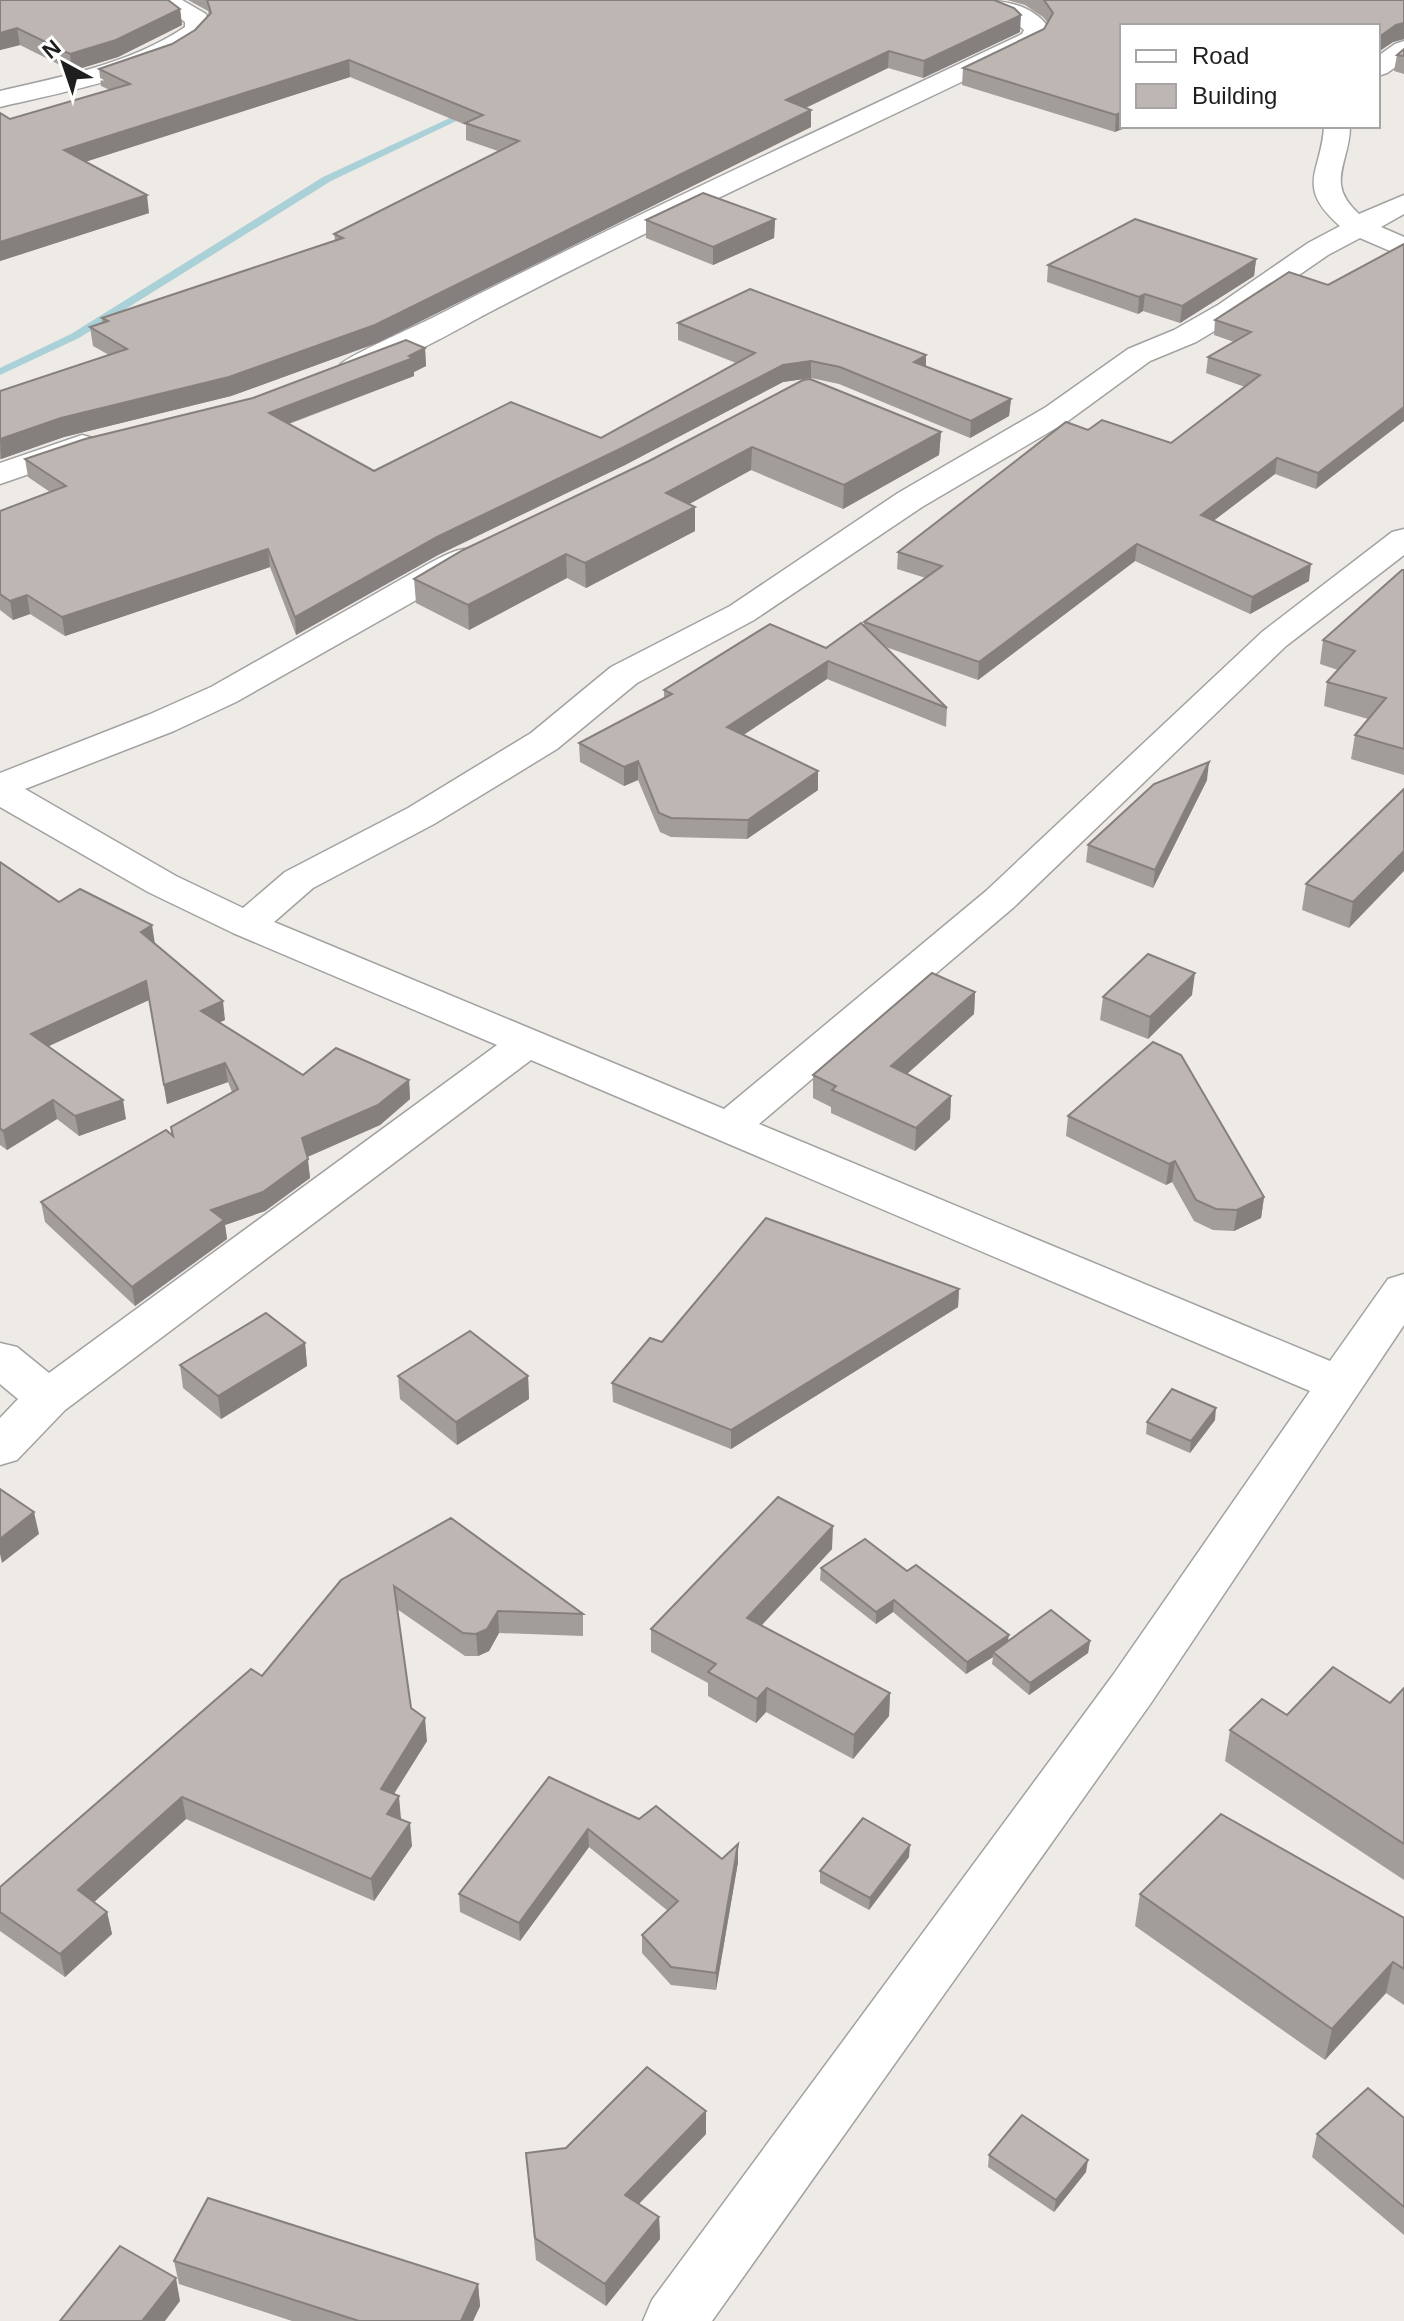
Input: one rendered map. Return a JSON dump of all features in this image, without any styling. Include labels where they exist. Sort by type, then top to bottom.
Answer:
[{"type":"street","points":[[0,99],[97,74],[182,43],[198,30],[197,19],[164,0]]},
{"type":"street","points":[[331,374],[389,352],[494,298],[1033,38],[1037,28],[1024,17],[982,0]]},
{"type":"street","points":[[1380,67],[1404,49]]},
{"type":"street","points":[[1337,128],[1325,190],[1330,205],[1359,226],[1404,248]]},
{"type":"street","points":[[247,925],[299,880],[421,816],[544,741],[624,675],[742,613],[910,500],[1057,414],[1139,355],[1185,336],[1228,311],[1318,249],[1404,203]]},
{"type":"street","points":[[0,474],[106,439]]},
{"type":"street","points":[[939,441],[981,458]]},
{"type":"street","points":[[729,1127],[1000,899],[1274,639],[1404,539]]},
{"type":"street","points":[[0,788],[174,717],[253,679],[339,627],[494,545]]},
{"type":"street","points":[[0,788],[162,884],[247,925],[1337,1383]]},
{"type":"street","points":[[0,1448],[48,1398],[526,1044]]},
{"type":"street","points":[[675,2321],[1132,1689],[1337,1383],[1404,1290]]},
{"type":"street","points":[[0,1359],[48,1398]]},
{"type":"building","points":[[0,0],[168,0],[180,9],[116,40],[70,54],[17,28],[0,33]]},
{"type":"building","points":[[207,0],[994,0],[1014,8],[1021,15],[924,61],[889,51],[786,100],[811,110],[375,325],[229,377],[61,418],[0,439],[0,391],[127,349],[90,327],[108,321],[102,318],[343,238],[334,234],[519,141],[465,123],[483,115],[349,60],[64,150],[147,195],[0,242],[0,113],[10,119],[130,84],[99,69],[172,44],[195,30],[211,13]]},
{"type":"building","points":[[1044,0],[1404,0],[1404,23],[1380,36],[1380,24],[1120,24],[1120,113],[1116,115],[963,68],[1044,29],[1053,13]]},
{"type":"building","points":[[703,193],[775,219],[713,247],[646,220]]},
{"type":"building","points":[[1135,219],[1256,259],[1182,306],[1145,294],[1139,297],[1048,265]]},
{"type":"building","points":[[1404,244],[1404,407],[1318,473],[1277,458],[1201,515],[1311,564],[1252,597],[1137,544],[979,662],[864,622],[942,566],[898,552],[1066,422],[1088,430],[1102,420],[1171,443],[1260,375],[1208,357],[1251,332],[1215,320],[1289,272],[1328,285]]},
{"type":"building","points":[[750,289],[926,355],[914,362],[1011,399],[971,421],[840,367],[811,361],[783,365],[624,447],[437,537],[295,617],[268,549],[62,617],[27,595],[10,601],[0,594],[0,511],[66,486],[25,459],[85,439],[253,398],[406,340],[425,348],[409,356],[413,358],[269,413],[374,471],[511,402],[601,438],[755,353],[678,323]]},
{"type":"building","points":[[810,379],[941,432],[844,485],[752,447],[666,493],[695,507],[585,563],[566,554],[468,605],[414,579],[463,550]]},
{"type":"building","points":[[1402,570],[1404,749],[1355,735],[1386,698],[1327,682],[1355,651],[1323,640]]},
{"type":"building","points":[[861,623],[947,708],[828,661],[727,727],[818,771],[748,820],[671,818],[659,813],[638,761],[624,767],[579,743],[672,694],[664,690],[770,624],[826,648]]},
{"type":"building","points":[[1209,762],[1155,870],[1088,845],[1154,784]]},
{"type":"building","points":[[1404,789],[1404,851],[1353,902],[1306,884]]},
{"type":"building","points":[[0,862],[59,902],[80,889],[152,925],[141,932],[223,1001],[201,1011],[303,1075],[336,1048],[409,1080],[378,1105],[302,1138],[308,1159],[263,1192],[211,1210],[224,1220],[132,1287],[41,1202],[166,1130],[173,1136],[171,1127],[238,1089],[225,1063],[164,1085],[146,981],[31,1034],[123,1100],[75,1116],[53,1100],[3,1131],[0,1128]]},
{"type":"building","points":[[1148,954],[1195,973],[1150,1017],[1103,997]]},
{"type":"building","points":[[932,973],[975,992],[891,1066],[951,1096],[916,1128],[832,1090],[836,1086],[813,1075]]},
{"type":"building","points":[[1153,1042],[1181,1055],[1264,1197],[1237,1210],[1216,1209],[1196,1200],[1175,1161],[1169,1164],[1068,1116]]},
{"type":"building","points":[[766,1218],[959,1289],[731,1430],[612,1383],[650,1338],[662,1342]]},
{"type":"building","points":[[266,1313],[305,1343],[218,1396],[180,1365]]},
{"type":"building","points":[[470,1331],[528,1376],[456,1422],[398,1376]]},
{"type":"building","points":[[1172,1389],[1216,1408],[1191,1441],[1147,1422]]},
{"type":"building","points":[[0,1489],[34,1512],[0,1539]]},
{"type":"building","points":[[778,1497],[833,1526],[747,1618],[890,1693],[854,1735],[767,1688],[757,1699],[708,1672],[716,1664],[651,1629]]},
{"type":"building","points":[[451,1518],[583,1614],[498,1611],[487,1629],[476,1634],[463,1633],[394,1586],[411,1708],[425,1718],[381,1789],[399,1796],[387,1814],[410,1823],[371,1879],[182,1797],[78,1890],[107,1912],[60,1954],[0,1912],[0,1887],[251,1669],[262,1676],[341,1580]]},
{"type":"building","points":[[865,1539],[907,1571],[916,1565],[1009,1635],[967,1662],[894,1600],[876,1612],[821,1568]]},
{"type":"building","points":[[1051,1610],[1090,1641],[1030,1683],[993,1652]]},
{"type":"building","points":[[1333,1667],[1390,1703],[1404,1688],[1404,1844],[1230,1730],[1262,1699],[1287,1715]]},
{"type":"building","points":[[549,1777],[639,1819],[656,1806],[722,1859],[738,1844],[716,1973],[671,1967],[642,1935],[678,1901],[588,1829],[519,1923],[459,1894]]},
{"type":"building","points":[[1221,1814],[1404,1918],[1404,1969],[1393,1962],[1332,2029],[1140,1894]]},
{"type":"building","points":[[863,1818],[910,1845],[870,1898],[820,1871]]},
{"type":"building","points":[[647,2067],[706,2111],[625,2195],[659,2217],[605,2284],[535,2238],[526,2153],[566,2148]]},
{"type":"building","points":[[1368,2088],[1404,2118],[1404,2207],[1317,2134]]},
{"type":"building","points":[[1022,2115],[1088,2160],[1056,2200],[989,2155]]},
{"type":"building","points":[[208,2198],[478,2284],[461,2321],[359,2321],[174,2261]]},
{"type":"building","points":[[120,2246],[176,2278],[142,2321],[60,2321]]},
{"type":"waterway","points":[[0,372],[75,336],[327,179],[470,112]]}]
